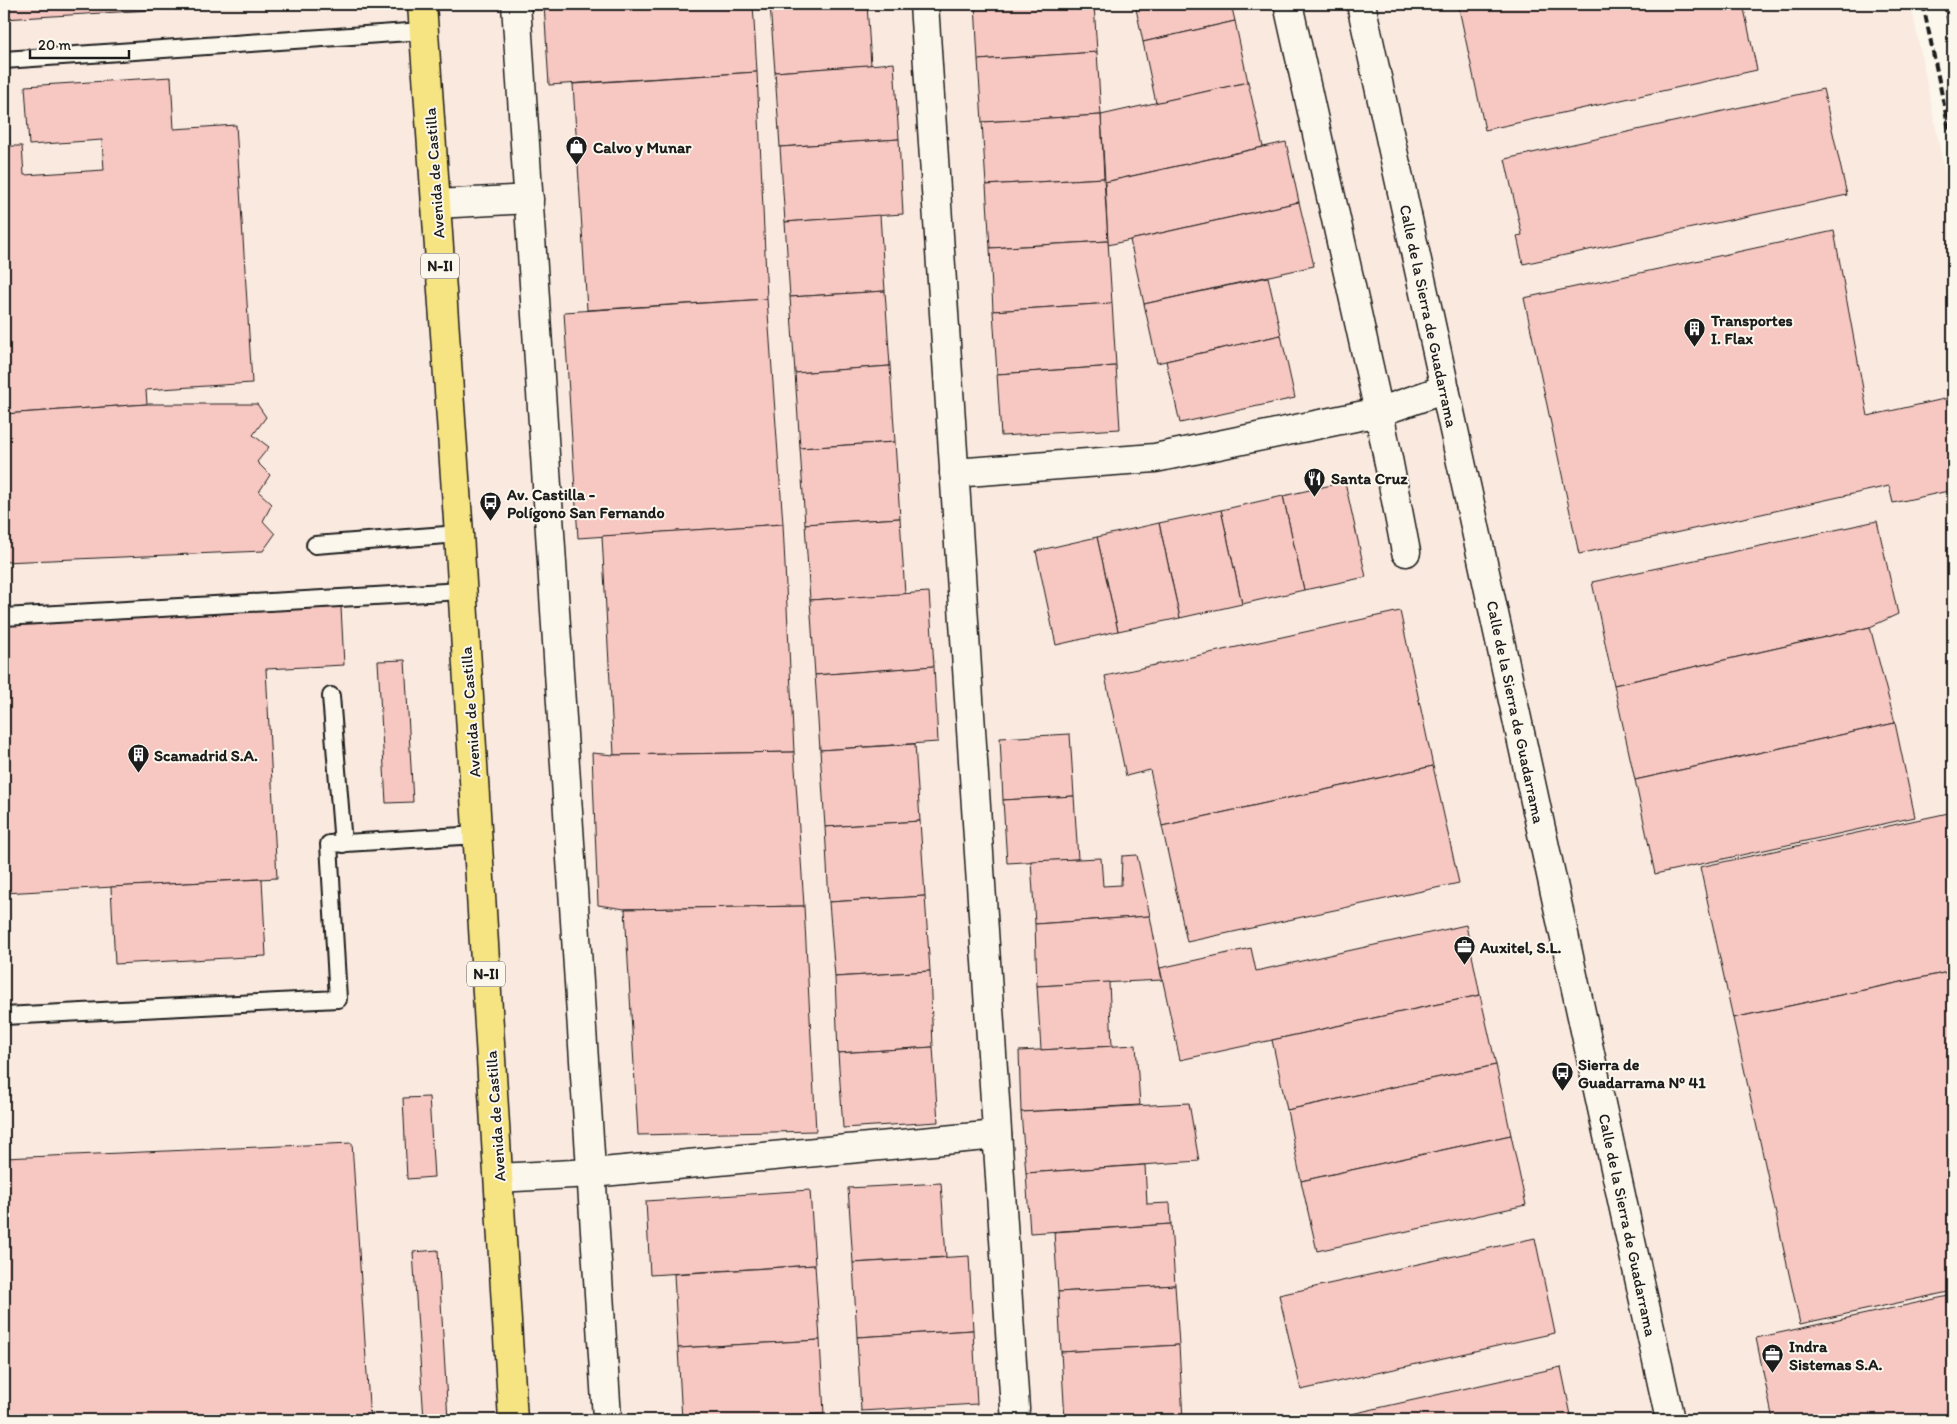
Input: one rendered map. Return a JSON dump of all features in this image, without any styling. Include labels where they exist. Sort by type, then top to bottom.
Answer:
[{"type":"main road","name":"Avenida de Castilla","points":[[422,4],[459,534],[513,1420]]},
{"type":"street","points":[[516,4],[607,1418]]},
{"type":"street","points":[[924,4],[1015,1409]]},
{"type":"street","points":[[1288,4],[1379,412],[1406,552]]},
{"type":"street","name":"Calle de la Sierra de Guadarrama","points":[[1361,4],[1670,1420]]},
{"type":"street","points":[[436,204],[529,199]]},
{"type":"street","points":[[954,474],[1155,458],[1379,412],[1445,389]]},
{"type":"street","points":[[499,1178],[592,1173],[997,1135]]},
{"type":"lane","points":[[4,60],[424,31]]},
{"type":"lane","points":[[315,546],[459,534]]},
{"type":"lane","points":[[4,618],[462,591]]},
{"type":"lane","points":[[331,696],[342,844]]},
{"type":"lane","points":[[4,1016],[338,999],[329,844],[478,835]]},
{"type":"shaded area","points":[[4,4],[1911,4],[1953,213],[1953,1420],[4,1420]]},
{"type":"building","points":[[4,4],[249,4],[4,19]]},
{"type":"building","points":[[544,4],[753,4],[757,72],[549,85]]},
{"type":"building","points":[[770,4],[867,4],[871,65],[775,72]]},
{"type":"building","points":[[975,4],[1094,4],[1097,52],[978,60]]},
{"type":"building","points":[[1135,4],[1231,4],[1235,21],[1143,42]]},
{"type":"building","points":[[1458,4],[1743,4],[1757,70],[1485,130]]},
{"type":"building","points":[[1235,21],[1248,82],[1156,103],[1143,42]]},
{"type":"building","points":[[1097,52],[1101,115],[982,122],[978,60]]},
{"type":"building","points":[[894,63],[899,139],[780,147],[775,72]]},
{"type":"building","points":[[757,72],[767,299],[587,310],[573,84]]},
{"type":"building","points":[[171,77],[174,129],[236,125],[252,383],[146,390],[147,404],[4,414],[4,120],[8,120],[10,146],[22,146],[24,175],[104,170],[102,140],[29,145],[25,86]]},
{"type":"building","points":[[1248,82],[1263,147],[1105,182],[1101,115]]},
{"type":"building","points":[[1823,89],[1847,195],[1523,264],[1517,236],[1522,235],[1505,159]]},
{"type":"building","points":[[1101,115],[1104,178],[986,185],[982,122]]},
{"type":"building","points":[[899,139],[903,214],[785,222],[780,147]]},
{"type":"building","points":[[1286,142],[1299,202],[1108,245],[1105,182]]},
{"type":"building","points":[[1104,178],[1108,241],[990,248],[986,185]]},
{"type":"building","points":[[1299,202],[1314,266],[1144,304],[1130,240]]},
{"type":"building","points":[[880,215],[885,291],[790,297],[785,222]]},
{"type":"building","name":"Transportes I. Flax","points":[[1834,231],[1868,416],[1953,397],[1953,490],[1893,503],[1889,486],[1579,554],[1524,298]]},
{"type":"building","points":[[1108,241],[1112,303],[993,311],[990,248]]},
{"type":"building","points":[[1268,277],[1281,335],[1157,363],[1144,304]]},
{"type":"building","points":[[885,291],[890,366],[795,373],[790,297]]},
{"type":"building","points":[[767,299],[783,524],[578,538],[564,312]]},
{"type":"building","points":[[1112,303],[1116,366],[997,374],[993,311]]},
{"type":"building","points":[[1281,335],[1295,398],[1180,423],[1166,361]]},
{"type":"building","points":[[890,366],[895,442],[800,448],[795,373]]},
{"type":"building","points":[[1116,366],[1120,429],[1001,436],[997,374]]},
{"type":"building","points":[[147,404],[257,404],[266,417],[253,435],[269,447],[257,462],[270,475],[259,492],[272,504],[263,521],[275,534],[263,551],[4,562],[4,414]]},
{"type":"building","points":[[895,442],[900,518],[805,524],[800,448]]},
{"type":"building","points":[[1345,482],[1366,577],[1304,590],[1283,496]]},
{"type":"building","points":[[1283,496],[1304,590],[1242,604],[1221,510]]},
{"type":"building","points":[[1221,510],[1242,604],[1180,618],[1159,523]]},
{"type":"building","points":[[900,518],[905,594],[810,600],[805,524]]},
{"type":"building","points":[[1877,521],[1898,614],[1870,627],[1614,685],[1592,582]]},
{"type":"building","points":[[1159,523],[1180,618],[1118,631],[1097,537]]},
{"type":"building","points":[[783,524],[794,752],[614,755],[602,536]]},
{"type":"building","points":[[1097,537],[1118,631],[1056,645],[1036,551]]},
{"type":"building","points":[[929,592],[934,666],[815,675],[810,600]]},
{"type":"building","name":"Scamadrid S.A.","points":[[341,607],[344,665],[266,669],[277,878],[4,893],[4,625]]},
{"type":"building","points":[[1400,611],[1433,766],[1162,826],[1150,770],[1126,776],[1105,676]]},
{"type":"building","points":[[1870,627],[1895,723],[1635,780],[1614,685]]},
{"type":"building","points":[[405,660],[413,802],[386,803],[378,661]]},
{"type":"building","points":[[934,666],[938,742],[820,750],[815,675]]},
{"type":"building","points":[[1895,723],[1915,817],[1655,874],[1635,780]]},
{"type":"building","points":[[1070,734],[1074,796],[1003,800],[1000,738]]},
{"type":"building","points":[[915,744],[920,821],[825,827],[820,750]]},
{"type":"building","points":[[794,752],[804,906],[625,909],[598,905],[592,753],[614,755]]},
{"type":"building","points":[[1433,766],[1459,883],[1187,942],[1162,826]]},
{"type":"building","points":[[1074,796],[1078,859],[1007,863],[1003,800]]},
{"type":"building","points":[[1953,812],[1953,971],[1733,1018],[1700,867]]},
{"type":"building","points":[[920,821],[925,896],[829,902],[825,827]]},
{"type":"building","points":[[1137,855],[1150,916],[1035,924],[1031,861],[1101,858],[1103,886],[1121,885],[1122,856]]},
{"type":"building","points":[[262,879],[266,956],[115,964],[111,887]]},
{"type":"building","points":[[925,896],[930,971],[835,977],[829,902]]},
{"type":"building","points":[[804,906],[816,1131],[638,1135],[625,909]]},
{"type":"building","points":[[1150,916],[1162,980],[1037,986],[1035,924]]},
{"type":"building","points":[[1466,925],[1480,995],[1180,1060],[1160,968],[1251,948],[1256,971]]},
{"type":"building","points":[[930,971],[933,1047],[838,1053],[835,977]]},
{"type":"building","points":[[1953,971],[1953,1291],[1800,1324],[1733,1018]]},
{"type":"building","points":[[1109,982],[1112,1046],[1041,1050],[1037,986]]},
{"type":"building","points":[[1480,995],[1496,1065],[1287,1110],[1272,1040]]},
{"type":"building","points":[[1136,1045],[1140,1105],[1021,1112],[1019,1051]]},
{"type":"building","points":[[933,1047],[938,1122],[843,1128],[838,1053]]},
{"type":"building","points":[[1496,1065],[1511,1135],[1301,1181],[1287,1110]]},
{"type":"building","points":[[429,1097],[434,1177],[407,1179],[403,1098]]},
{"type":"building","points":[[1189,1103],[1199,1161],[1026,1173],[1021,1112]]},
{"type":"building","points":[[1511,1135],[1526,1205],[1317,1251],[1301,1181]]},
{"type":"building","points":[[352,1143],[370,1420],[4,1420],[4,1158]]},
{"type":"building","points":[[1145,1165],[1147,1204],[1170,1203],[1171,1224],[1030,1233],[1026,1173]]},
{"type":"building","points":[[941,1183],[946,1257],[853,1263],[848,1188]]},
{"type":"building","points":[[810,1190],[815,1265],[650,1275],[646,1201]]},
{"type":"building","points":[[1171,1224],[1175,1285],[1058,1292],[1054,1232]]},
{"type":"building","points":[[1535,1238],[1555,1333],[1301,1390],[1279,1295]]},
{"type":"building","points":[[438,1250],[448,1420],[424,1420],[413,1252]]},
{"type":"building","points":[[969,1256],[973,1330],[857,1337],[853,1263]]},
{"type":"building","points":[[815,1265],[820,1340],[678,1348],[674,1274]]},
{"type":"building","points":[[1175,1285],[1179,1345],[1061,1352],[1058,1292]]},
{"type":"building","points":[[1953,1295],[1953,1420],[1773,1420],[1756,1338]]},
{"type":"building","points":[[973,1330],[977,1404],[861,1411],[857,1337]]},
{"type":"building","points":[[820,1340],[824,1414],[682,1420],[678,1348]]},
{"type":"building","points":[[1179,1345],[1183,1420],[1065,1420],[1061,1352]]},
{"type":"building","points":[[1561,1367],[1572,1420],[1339,1420],[1338,1417]]},
{"type":"railway","points":[[1923,4],[1953,148]]},
{"type":"railway","points":[[1945,4],[1953,43]]},
{"type":"place","name":"Calvo y Munar","points":[[577,166]]},
{"type":"place","name":"Transportes I. Flax","points":[[1695,348]]},
{"type":"place","name":"Santa Cruz","points":[[1315,497]]},
{"type":"place","name":"Av. Castilla - Polígono San Fernando","points":[[491,522]]},
{"type":"place","name":"Scamadrid S.A.","points":[[138,774]]},
{"type":"place","name":"Auxitel, S.L.","points":[[1464,966]]},
{"type":"place","name":"Sierra de Guadarrama Nº 41","points":[[1562,1092]]},
{"type":"place","name":"Indra Sistemas S.A.","points":[[1773,1374]]}]
